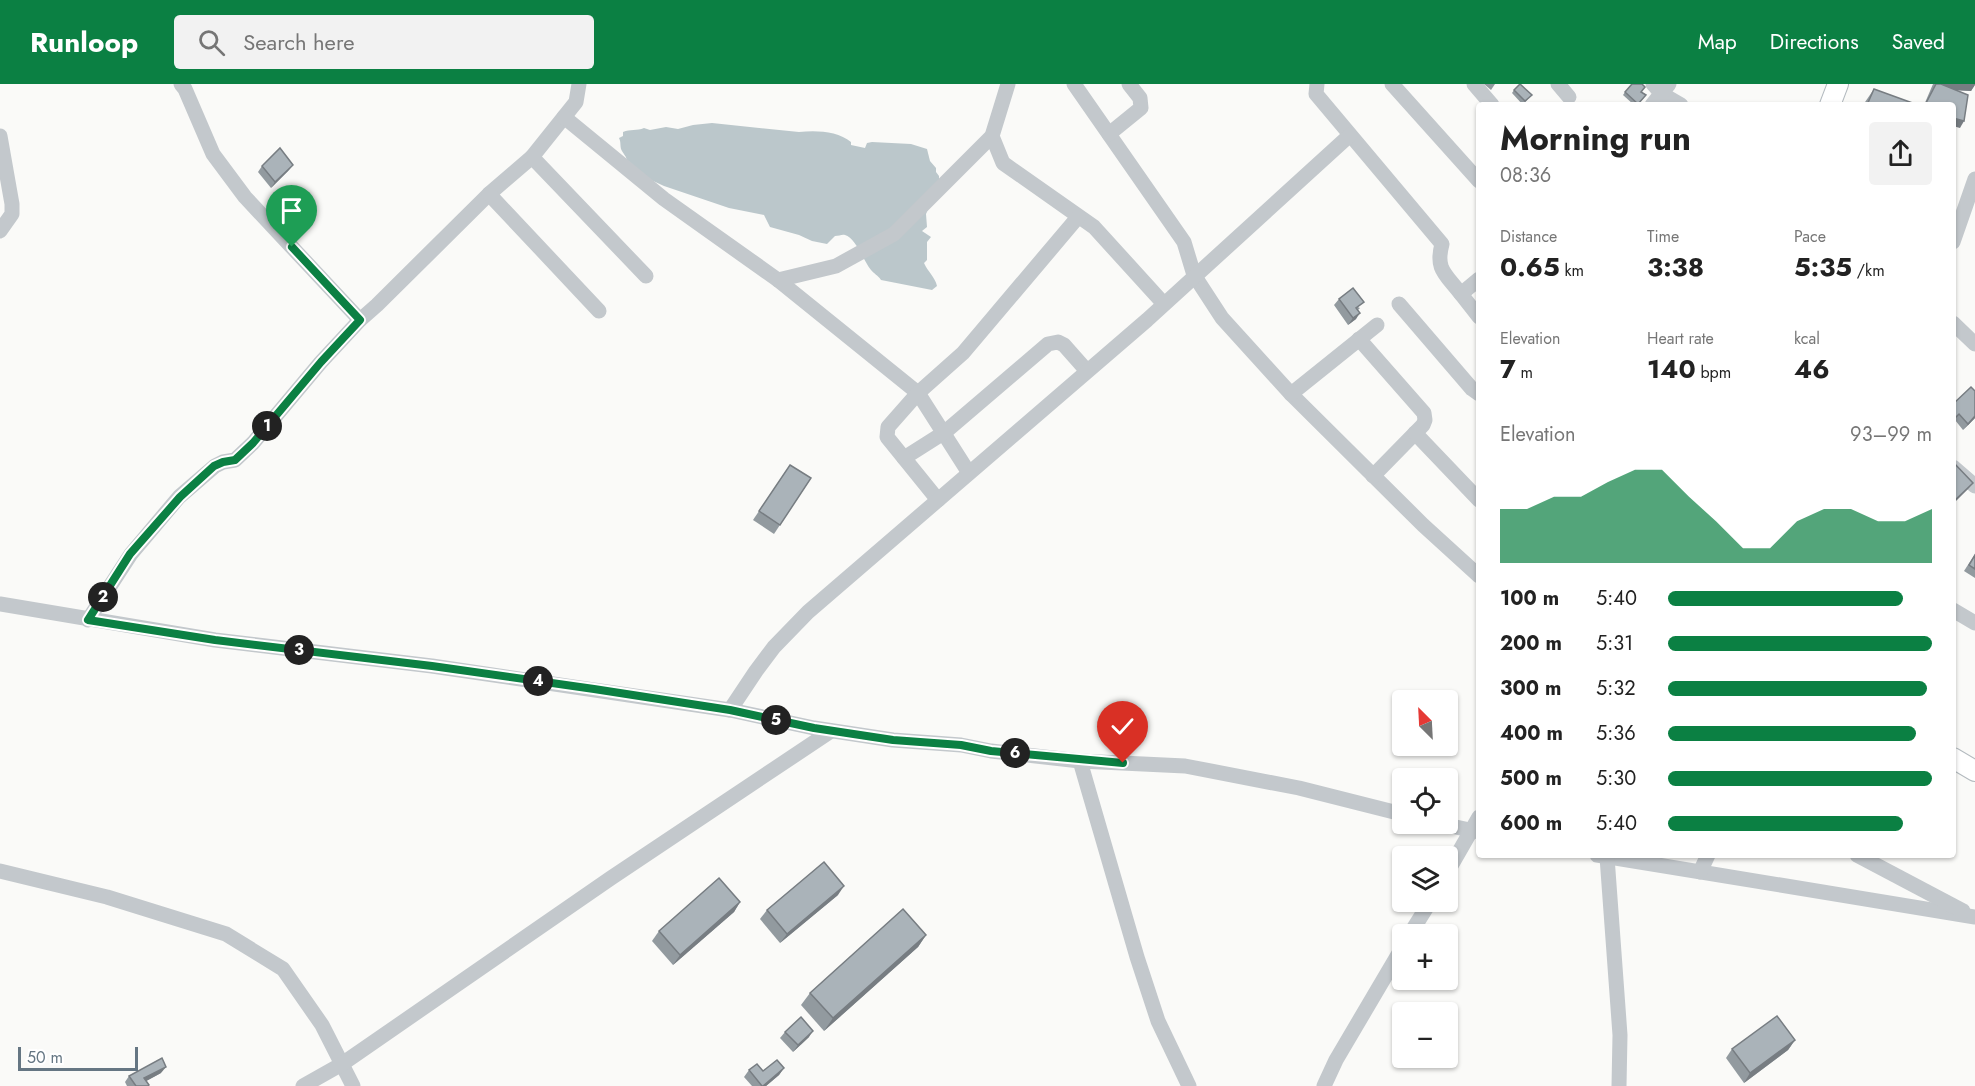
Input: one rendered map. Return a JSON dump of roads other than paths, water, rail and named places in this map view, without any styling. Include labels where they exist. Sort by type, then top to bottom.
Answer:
[{"type":"street","points":[[181,84],[213,154],[244,196],[360,320]]},
{"type":"street","points":[[88,620],[130,554],[180,497],[214,466],[235,460],[253,443],[321,362],[360,320],[489,194],[532,157],[576,102],[579,84]]},
{"type":"street","points":[[778,280],[836,266],[894,234],[992,136],[1008,84]]},
{"type":"street","points":[[1074,84],[1184,242],[1194,275],[1222,318],[1291,394],[1423,525],[1476,573]]},
{"type":"street","points":[[1108,134],[1141,108],[1140,98],[1130,84]]},
{"type":"street","points":[[1317,84],[1317,94],[1442,244],[1439,266],[1476,313]]},
{"type":"street","points":[[1392,84],[1476,178]]},
{"type":"street","points":[[1474,84],[1489,102]]},
{"type":"street","points":[[1558,84],[1569,97]]},
{"type":"street","points":[[1831,102],[1838,84]]},
{"type":"street","points":[[1659,92],[1677,102]]},
{"type":"street","points":[[564,117],[664,199],[778,280],[918,393],[945,432],[969,473]]},
{"type":"street","points":[[730,710],[774,647],[808,612],[1164,304],[1350,135]]},
{"type":"street","points":[[0,136],[12,214],[0,231]]},
{"type":"street","points":[[992,136],[1003,163],[1094,227],[1164,304]]},
{"type":"street","points":[[532,157],[646,276]]},
{"type":"street","points":[[1956,236],[1971,207],[1975,179]]},
{"type":"street","points":[[489,194],[599,311]]},
{"type":"street","points":[[938,500],[887,437],[888,427],[918,393],[963,353],[1078,217]]},
{"type":"street","points":[[1461,294],[1476,282]]},
{"type":"street","points":[[1399,304],[1476,392]]},
{"type":"street","points":[[1291,394],[1377,325]]},
{"type":"street","points":[[1956,326],[1975,344]]},
{"type":"street","points":[[1359,339],[1424,413],[1425,420],[1423,425],[1373,476]]},
{"type":"street","points":[[904,458],[945,432],[1048,344],[1058,342],[1065,345],[1087,371]]},
{"type":"street","points":[[1415,433],[1476,497]]},
{"type":"street","points":[[1956,470],[1975,486]]},
{"type":"street","points":[[0,604],[215,640],[432,666],[730,710],[831,731],[893,740],[961,745],[991,751],[1080,760],[1185,766],[1299,788],[1392,811]]},
{"type":"street","points":[[1956,612],[1975,623]]},
{"type":"street","points":[[303,1086],[342,1064],[611,878],[831,731]]},
{"type":"street","points":[[1080,760],[1158,1022],[1189,1086]]},
{"type":"street","points":[[1956,760],[1975,771]]},
{"type":"street","points":[[1458,828],[1475,832],[1458,857]]},
{"type":"street","points":[[1602,858],[1620,1035],[1618,1086]]},
{"type":"street","points":[[1614,858],[1975,917]]},
{"type":"street","points":[[1700,872],[1707,858]]},
{"type":"street","points":[[1863,858],[1975,917]]},
{"type":"street","points":[[0,871],[107,897],[226,934],[283,969],[322,1025],[353,1086]]},
{"type":"street","points":[[1324,1086],[1336,1060],[1392,965]]}]
